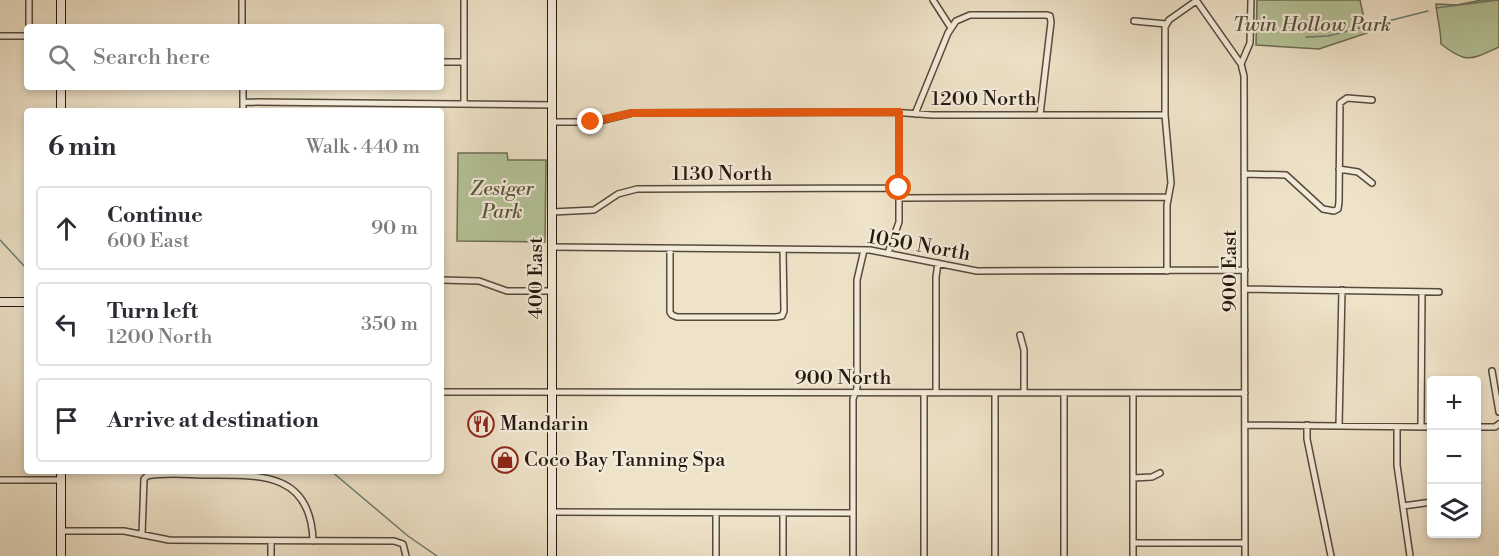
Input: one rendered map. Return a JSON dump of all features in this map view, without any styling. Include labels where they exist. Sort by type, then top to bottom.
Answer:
[{"type":"main road","points":[[61,0],[61,24]]},
{"type":"main road","name":"400 East","points":[[552,0],[552,556]]},
{"type":"main road","points":[[61,90],[61,108]]},
{"type":"main road","points":[[0,302],[24,302]]},
{"type":"main road","points":[[61,476],[61,556]]},
{"type":"street","points":[[29,0],[29,24]]},
{"type":"street","points":[[242,0],[242,24]]},
{"type":"street","points":[[464,0],[464,104]]},
{"type":"street","points":[[933,0],[951,28]]},
{"type":"street","points":[[1167,271],[1168,197],[1171,183],[1165,115],[1166,24],[1196,0]]},
{"type":"street","name":"900 East","points":[[1196,0],[1241,64],[1244,80],[1245,556]]},
{"type":"street","points":[[1241,64],[1250,43],[1251,0]]},
{"type":"street","points":[[915,114],[951,28],[960,18],[970,15],[1050,16],[1040,114]]},
{"type":"street","points":[[1134,21],[1166,24]]},
{"type":"street","points":[[0,36],[24,36]]},
{"type":"street","points":[[444,62],[464,62]]},
{"type":"street","points":[[243,90],[243,108]]},
{"type":"street","points":[[1244,174],[1286,176],[1324,210],[1334,212],[1339,202],[1341,103],[1344,99],[1349,98],[1372,100]]},
{"type":"street","points":[[243,102],[552,105]]},
{"type":"street","points":[[888,253],[898,226],[899,112]]},
{"type":"street","name":"1200 North","points":[[552,122],[595,122],[632,113],[899,112],[915,114],[1165,115]]},
{"type":"street","points":[[1339,169],[1358,172],[1372,183]]},
{"type":"street","name":"1130 North","points":[[552,212],[594,210],[618,194],[637,189],[899,188]]},
{"type":"street","points":[[899,198],[1168,197]]},
{"type":"street","name":"1050 North","points":[[552,247],[864,250],[977,271],[1245,270]]},
{"type":"street","points":[[670,248],[672,315],[675,317],[782,316],[784,311],[783,249]]},
{"type":"street","points":[[853,556],[853,399],[857,280],[864,250]]},
{"type":"street","points":[[936,393],[938,263]]},
{"type":"street","points":[[444,280],[479,281],[507,291],[552,291]]},
{"type":"street","points":[[1245,289],[1439,292]]},
{"type":"street","points":[[1339,426],[1342,290]]},
{"type":"street","points":[[1420,427],[1422,292]]},
{"type":"street","points":[[1020,335],[1024,350],[1024,393]]},
{"type":"street","points":[[1492,371],[1496,382],[1499,412]]},
{"type":"street","name":"900 North","points":[[444,392],[1245,393]]},
{"type":"street","points":[[924,393],[924,556]]},
{"type":"street","points":[[995,393],[995,556]]},
{"type":"street","points":[[1064,393],[1064,556]]},
{"type":"street","points":[[1133,393],[1133,556]]},
{"type":"street","points":[[1245,425],[1427,427]]},
{"type":"street","points":[[1481,427],[1499,425]]},
{"type":"street","points":[[1307,426],[1307,439],[1331,556]]},
{"type":"street","points":[[1397,427],[1397,465],[1410,556]]},
{"type":"street","points":[[1133,478],[1152,477],[1160,473]]},
{"type":"street","points":[[142,535],[144,479],[152,475],[251,475],[271,478],[287,486],[297,495],[308,511],[313,541]]},
{"type":"street","points":[[0,480],[61,476]]},
{"type":"street","points":[[1403,506],[1427,503]]},
{"type":"street","points":[[552,512],[853,513]]},
{"type":"street","points":[[716,513],[716,556]]},
{"type":"street","points":[[783,513],[783,556]]},
{"type":"street","points":[[61,531],[124,531],[169,540],[394,541],[403,544],[406,556]]},
{"type":"street","points":[[271,541],[271,556]]},
{"type":"street","points":[[1133,543],[1245,543]]},
{"type":"green space","name":"Twin Hollow Park","points":[[1257,0],[1360,0],[1367,33],[1319,49],[1256,45]]},
{"type":"green space","points":[[1482,0],[1499,0],[1499,47],[1475,57],[1457,55],[1441,44],[1436,4],[1457,5]]},
{"type":"green space","name":"Zesiger Park","points":[[458,153],[507,153],[508,160],[546,160],[545,242],[457,241]]},
{"type":"waterway","points":[[1436,8],[1498,0]]},
{"type":"waterway","points":[[1306,37],[1328,36],[1428,11]]},
{"type":"waterway","points":[[0,240],[24,266]]},
{"type":"waterway","points":[[335,474],[408,536],[437,556]]},
{"type":"place","name":"Mandarin","points":[[481,424]]},
{"type":"place","name":"Coco Bay Tanning Spa","points":[[505,460]]},
{"type":"route","points":[[591,122],[632,113],[899,112],[899,188]]}]
